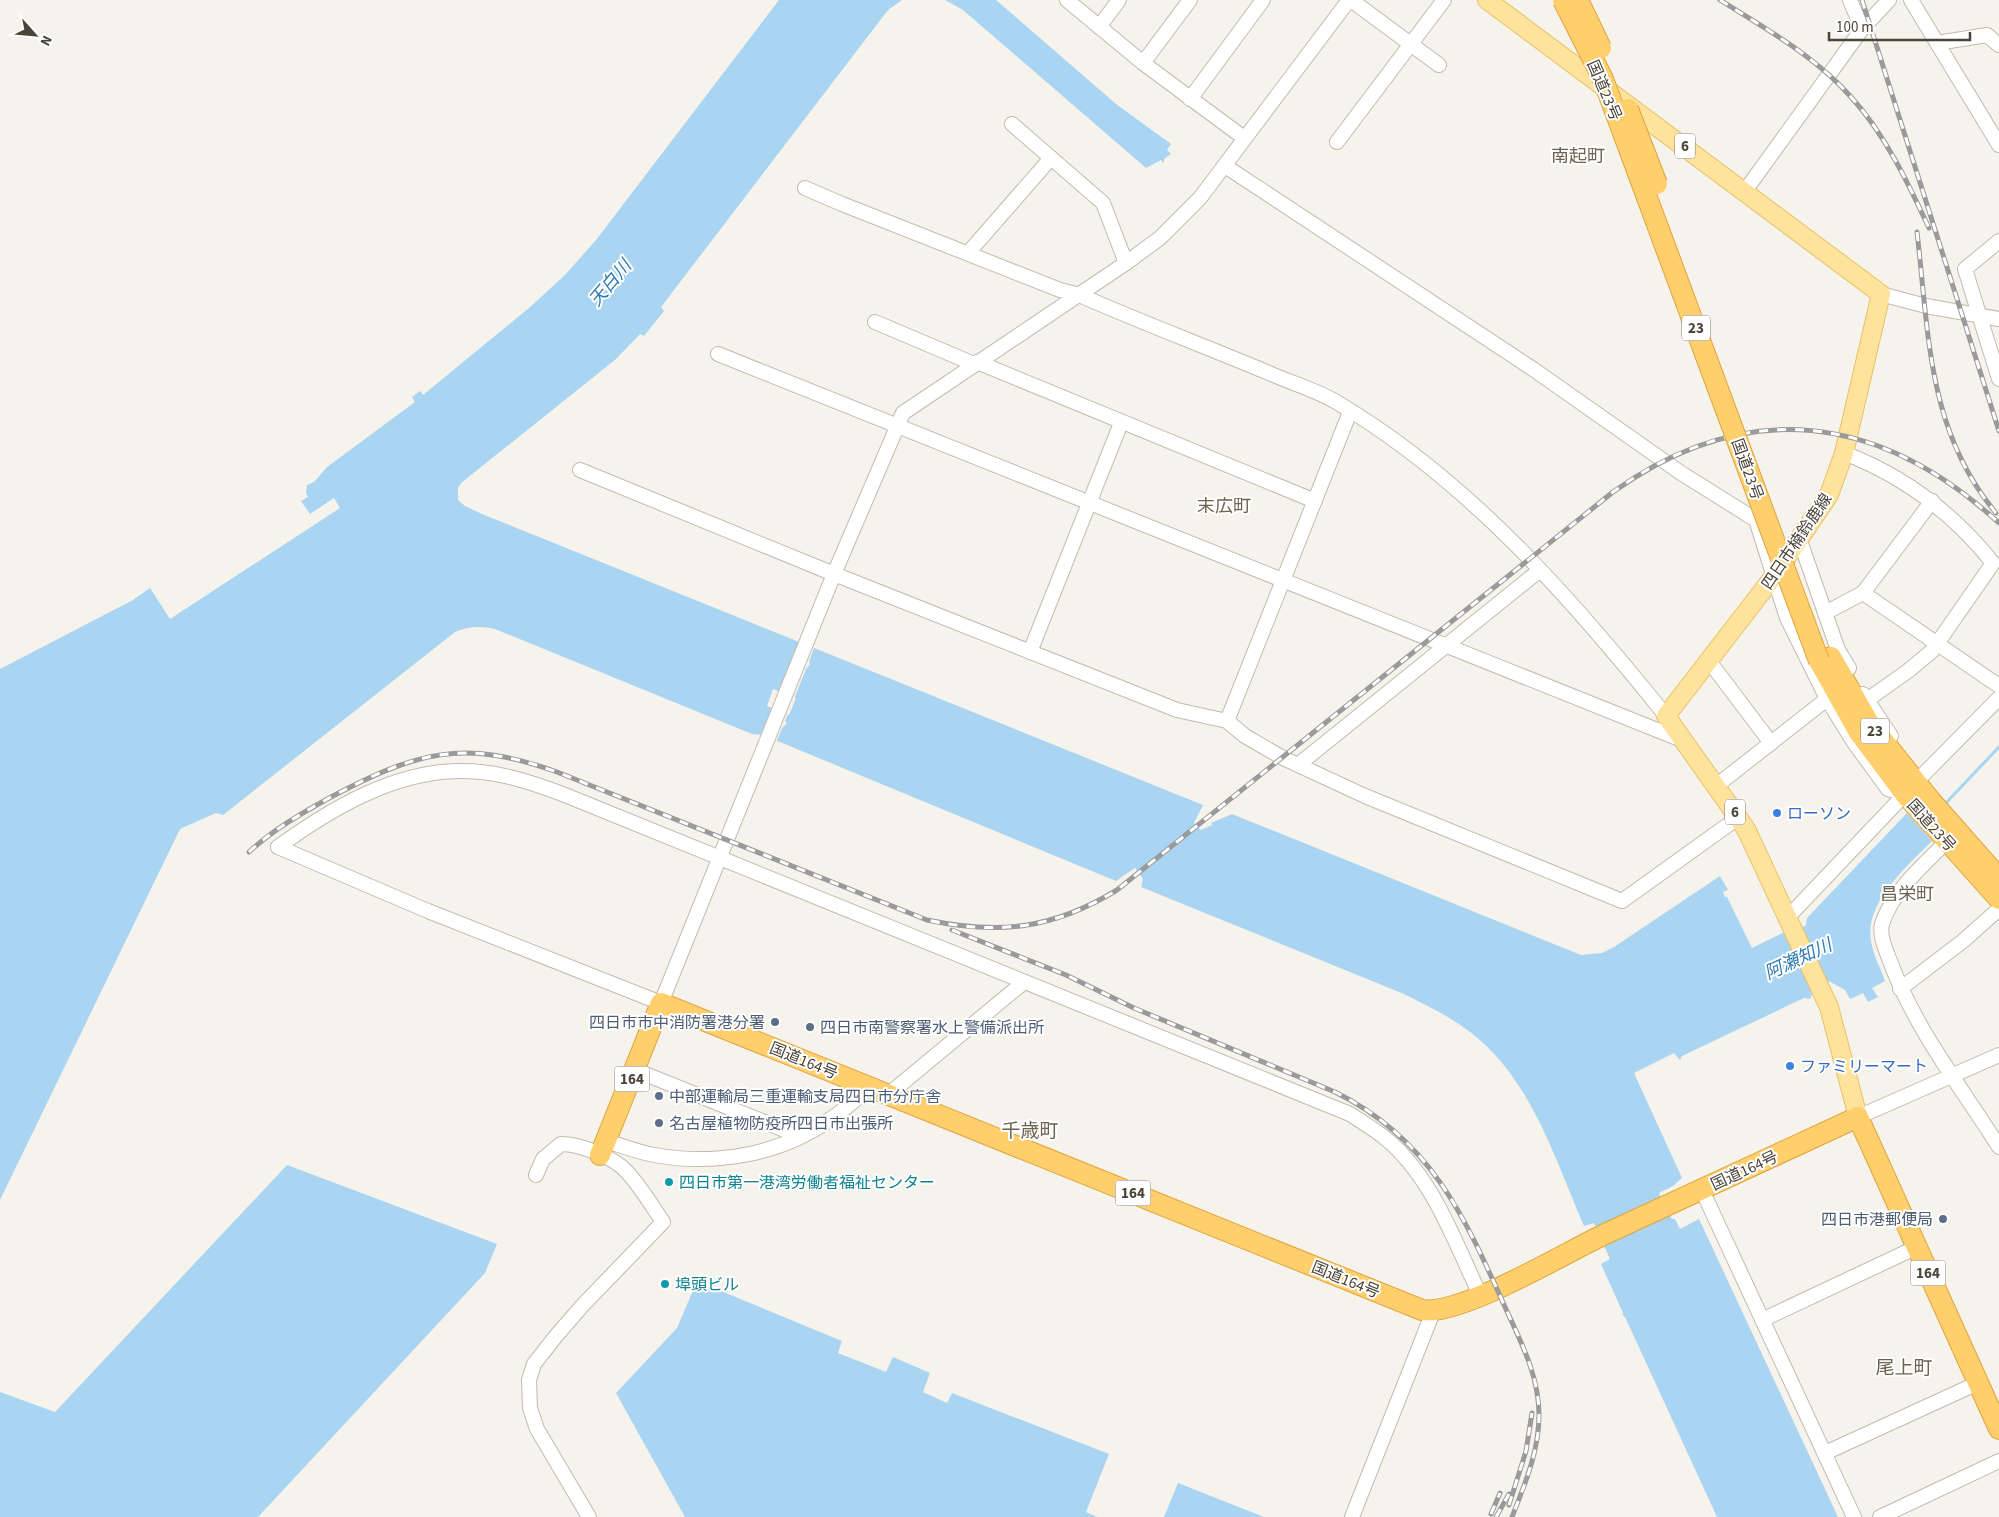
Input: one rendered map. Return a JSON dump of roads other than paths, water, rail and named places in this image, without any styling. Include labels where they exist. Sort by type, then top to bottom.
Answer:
[{"type":"highway","name":"国道23号","points":[[1563,0],[1603,79],[1824,658],[1869,723],[1909,791],[1951,834],[1999,878]]},
{"type":"highway","name":"国道23号","points":[[1578,0],[1640,137],[1824,658]]},
{"type":"highway","name":"国道23号","points":[[1909,791],[1931,802],[1951,834],[1999,900]]},
{"type":"highway","name":"164","points":[[604,1148],[662,1003]]},
{"type":"highway","name":"国道164号","points":[[662,1003],[1422,1310],[1433,1312],[1447,1309],[1480,1295],[1601,1236],[1666,1208],[1866,1114]]},
{"type":"highway","name":"164","points":[[1866,1114],[1916,1247],[1999,1429]]},
{"type":"main road","name":"6","points":[[1488,0],[1881,294]]},
{"type":"main road","name":"四日市楠鈴鹿線","points":[[1666,716],[1774,576],[1830,495],[1844,453],[1881,294]]},
{"type":"main road","name":"6","points":[[1666,716],[1739,817],[1829,1007],[1866,1114]]},
{"type":"street","points":[[1067,0],[1143,63],[1244,138]]},
{"type":"street","points":[[1099,27],[1119,0]]},
{"type":"street","points":[[1143,63],[1190,0]]},
{"type":"street","points":[[1190,99],[1263,0]]},
{"type":"street","points":[[1438,65],[1350,0],[1244,138],[1225,166],[1183,217],[1160,238],[1126,263],[1077,294],[903,414],[896,425],[834,574],[720,860],[662,1003],[428,912],[278,848],[300,831],[386,785],[411,777],[459,771],[513,777],[538,785],[720,860],[1350,1114],[1386,1139],[1415,1170],[1435,1203],[1480,1295]]},
{"type":"street","points":[[1337,142],[1444,0]]},
{"type":"street","points":[[1850,0],[1862,29]]},
{"type":"street","points":[[1745,191],[1862,29],[1889,0]]},
{"type":"street","points":[[1911,0],[1999,145]]},
{"type":"street","points":[[1937,43],[1987,34],[1999,45]]},
{"type":"street","points":[[1012,124],[1103,203],[1126,263]]},
{"type":"street","points":[[968,253],[1051,158]]},
{"type":"street","points":[[1225,166],[1533,369],[1681,473],[1756,520],[1787,618],[1827,699],[1855,744],[1888,789],[1909,791]]},
{"type":"street","points":[[805,188],[1060,290],[1077,294],[1337,402],[1388,436],[1504,533],[1606,641],[1666,716]]},
{"type":"street","points":[[1999,242],[1965,269],[1999,379]]},
{"type":"street","points":[[1881,294],[1926,306],[1999,319]]},
{"type":"street","points":[[875,322],[1315,501]]},
{"type":"street","points":[[718,354],[1682,740]]},
{"type":"street","points":[[1227,721],[1350,412]]},
{"type":"street","points":[[1030,652],[1122,423]]},
{"type":"street","points":[[1844,453],[1905,482],[1932,502],[1958,523],[1992,563],[1932,651],[1908,671],[1867,700]]},
{"type":"street","points":[[580,470],[834,574],[1176,710],[1227,721],[1245,736],[1298,765],[1364,796],[1622,901],[1739,817]]},
{"type":"street","points":[[1825,613],[1863,594],[1932,502]]},
{"type":"street","points":[[1799,538],[1838,650],[1867,700],[1910,762],[1909,791]]},
{"type":"street","points":[[1298,765],[1540,570]]},
{"type":"street","points":[[1863,594],[1999,686]]},
{"type":"street","points":[[1709,661],[1771,743]]},
{"type":"street","points":[[1789,920],[1999,698]]},
{"type":"street","points":[[1716,786],[1827,699]]},
{"type":"street","points":[[1951,834],[1899,892],[1881,927],[1883,940],[1908,1007],[1947,1078],[1971,1103],[1999,1147]]},
{"type":"street","points":[[1900,989],[1963,941],[1999,909]]},
{"type":"street","points":[[890,1094],[1024,982]]},
{"type":"street","points":[[1866,1114],[1999,1055]]},
{"type":"street","points":[[636,1070],[787,1131],[799,1129],[825,1114],[867,1085]]},
{"type":"street","points":[[536,1175],[543,1160],[561,1144],[702,1159],[746,1155],[793,1140],[814,1130],[832,1119],[867,1085]]},
{"type":"street","points":[[589,1517],[538,1429],[530,1408],[529,1380],[534,1364],[563,1328],[664,1222],[626,1170],[604,1148]]},
{"type":"street","points":[[1702,1190],[1854,1517]]},
{"type":"street","points":[[1762,1320],[1916,1247]]},
{"type":"street","points":[[1352,1517],[1433,1312]]},
{"type":"street","points":[[1825,1452],[1978,1383]]},
{"type":"street","points":[[1880,1517],[1999,1461]]},
{"type":"water","name":"天白川","points":[[779,0],[902,0],[888,10],[661,307],[664,311],[644,336],[640,334],[616,359],[461,483],[458,488],[458,500],[465,506],[482,514],[1203,805],[1194,823],[1201,830],[1212,825],[1211,823],[1232,814],[1581,955],[1602,953],[1614,947],[1720,876],[1728,890],[1723,892],[1725,897],[1727,897],[1752,948],[1799,925],[1802,928],[1806,925],[1807,918],[1907,813],[1932,841],[1900,873],[1881,899],[1874,913],[1871,941],[1875,957],[1885,981],[1872,988],[1878,997],[1868,1002],[1863,993],[1850,999],[1845,990],[1829,981],[1827,985],[1813,992],[1810,999],[1804,998],[1682,1056],[1680,1060],[1674,1053],[1634,1073],[1682,1178],[1673,1186],[1659,1193],[1672,1219],[1675,1219],[1680,1229],[1699,1219],[1838,1517],[1717,1517],[1622,1314],[1601,1264],[1610,1259],[1594,1223],[1584,1226],[1539,1121],[1509,1072],[1491,1051],[1470,1032],[1454,1021],[1404,994],[1141,887],[1143,879],[1135,868],[1116,881],[763,735],[752,734],[490,628],[470,628],[455,632],[223,815],[216,813],[180,829],[0,1200],[0,669],[133,600],[150,588],[170,619],[340,508],[334,498],[310,514],[301,501],[308,497],[306,493],[307,485],[314,482],[327,467],[415,402],[412,397],[420,391],[423,395],[529,308],[565,275],[596,240]],"holes":[[[773,689],[796,698],[789,715],[767,706]]]},
{"type":"water","points":[[945,0],[996,0],[1116,104],[1171,144],[1167,150],[1171,154],[1164,159],[1164,163],[1161,160],[1146,168],[963,10]]},
{"type":"water","points":[[287,1165],[497,1244],[485,1273],[258,1517],[0,1517],[0,1392],[55,1412]]},
{"type":"water","points":[[697,1281],[842,1341],[838,1353],[886,1372],[893,1357],[930,1373],[923,1392],[947,1403],[952,1393],[1109,1454],[1086,1512],[1097,1517],[685,1517],[616,1393],[677,1328]]},
{"type":"water","points":[[1178,1483],[1264,1517],[1164,1517]]},
{"type":"waterway","name":"阿瀬知川","points":[[1944,805],[1999,747]]},
{"type":"railway","points":[[1720,0],[1806,56],[1837,82],[1851,97],[1885,143],[1929,228]]},
{"type":"railway","points":[[1862,0],[1999,431]]},
{"type":"railway","points":[[1917,232],[1929,344],[1935,380],[1944,415],[1956,448],[1973,481],[1996,513]]},
{"type":"railway","points":[[249,852],[278,829],[309,809],[389,769],[415,760],[441,755],[467,753],[494,755],[524,761],[557,772],[927,920],[978,927],[1002,927],[1048,921],[1071,913],[1117,890],[1613,492],[1663,461],[1713,441],[1763,431],[1812,431],[1860,440],[1907,459],[1954,486],[1999,523]]},
{"type":"railway","points":[[952,930],[1066,975],[1134,1008],[1335,1092],[1368,1111],[1396,1132],[1420,1156],[1458,1211],[1474,1241],[1517,1333],[1536,1387],[1539,1415],[1537,1441],[1522,1492],[1512,1517]]},
{"type":"railway","points":[[1509,1505],[1526,1451],[1532,1413]]},
{"type":"railway","points":[[1491,1514],[1500,1493]]},
{"type":"railway","points":[[1496,1517],[1509,1494]]},
{"type":"place","name":"ローソン","points":[[1777,813]]},
{"type":"place","name":"四日市市中消防署港分署","points":[[775,1022]]},
{"type":"place","name":"四日市南警察署水上警備派出所","points":[[810,1027]]},
{"type":"place","name":"ファミリーマート","points":[[1790,1066]]},
{"type":"place","name":"中部運輸局三重運輸支局四日市分庁舎","points":[[659,1096]]},
{"type":"place","name":"名古屋植物防疫所四日市出張所","points":[[659,1123]]},
{"type":"place","name":"四日市第一港湾労働者福祉センター","points":[[669,1182]]},
{"type":"place","name":"四日市港郵便局","points":[[1943,1219]]},
{"type":"place","name":"埠頭ビル","points":[[665,1284]]},
{"type":"district","name":"南起町","points":[[1578,156]]},
{"type":"district","name":"末広町","points":[[1224,506]]},
{"type":"district","name":"昌栄町","points":[[1907,894]]},
{"type":"district","name":"千歳町","points":[[1030,1130]]},
{"type":"district","name":"尾上町","points":[[1904,1367]]}]
